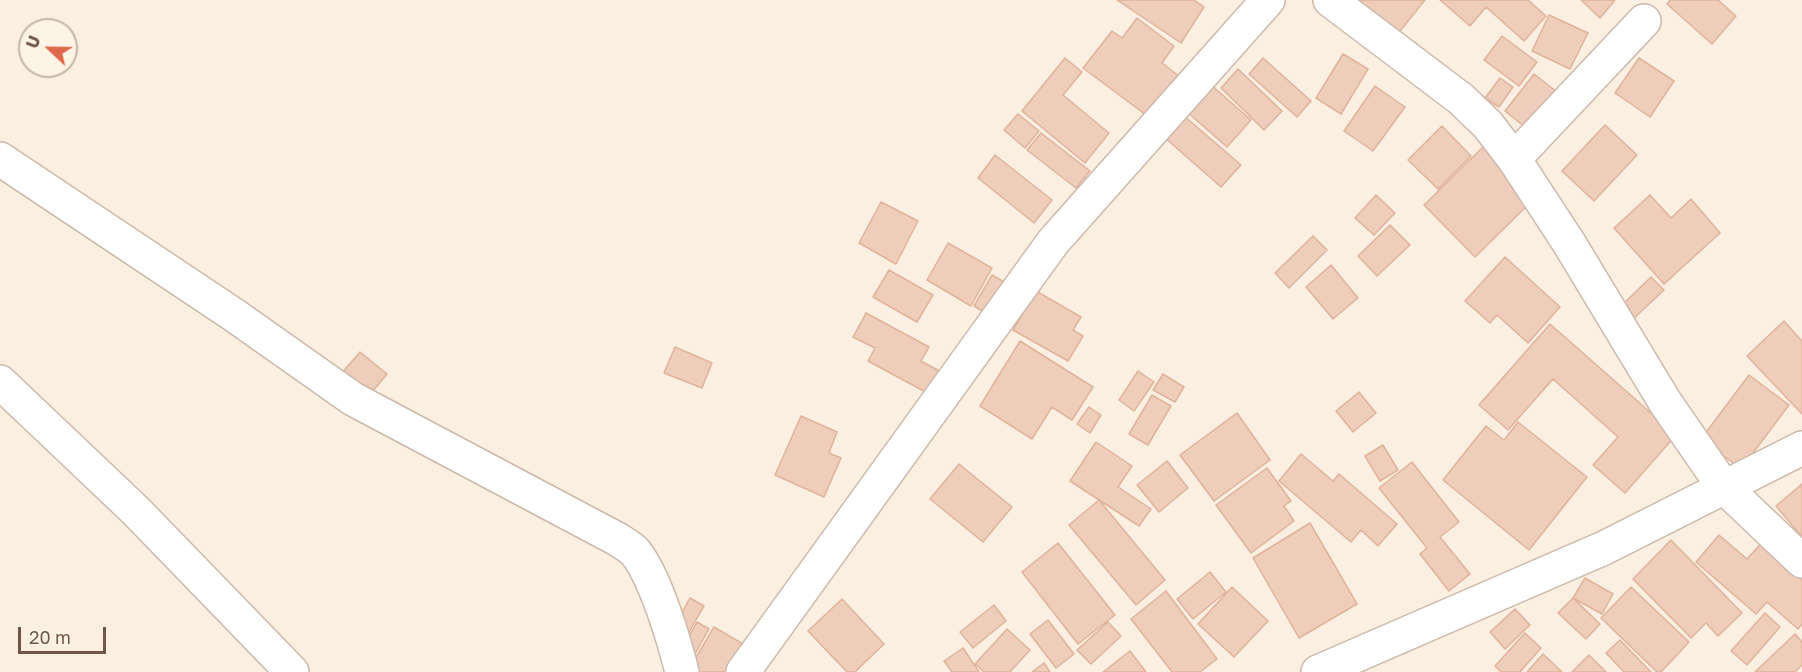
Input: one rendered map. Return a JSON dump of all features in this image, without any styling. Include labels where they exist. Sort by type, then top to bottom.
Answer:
[{"type":"street","points":[[744,672],[1053,242],[1269,0]]},
{"type":"street","points":[[1330,0],[1461,99],[1488,125],[1514,159],[1569,243],[1665,402],[1723,486],[1802,561]]},
{"type":"street","points":[[1514,159],[1644,21]]},
{"type":"street","points":[[0,159],[234,315],[353,399],[617,539],[636,553],[656,595],[675,645],[681,672]]},
{"type":"street","points":[[0,382],[136,511],[292,672]]},
{"type":"street","points":[[1318,672],[1604,548],[1802,448]]},
{"type":"building","points":[[1117,0],[1194,0],[1204,7],[1181,43]]},
{"type":"building","points":[[1354,0],[1425,0],[1396,36]]},
{"type":"building","points":[[1440,0],[1528,0],[1546,16],[1524,41],[1486,7],[1470,26]]},
{"type":"building","points":[[1581,0],[1615,0],[1600,18]]},
{"type":"building","points":[[1670,0],[1718,0],[1736,16],[1712,44],[1667,4]]},
{"type":"building","points":[[1549,15],[1588,33],[1570,69],[1532,51]]},
{"type":"building","points":[[1137,18],[1174,46],[1162,63],[1184,80],[1154,121],[1083,68],[1112,31],[1122,38]]},
{"type":"building","points":[[1502,36],[1537,62],[1519,86],[1484,60]]},
{"type":"building","points":[[1343,54],[1368,69],[1341,114],[1316,98]]},
{"type":"building","points":[[1065,58],[1082,72],[1063,95],[1109,133],[1085,163],[1022,111]]},
{"type":"building","points":[[1263,58],[1311,101],[1297,117],[1249,74]]},
{"type":"building","points":[[1639,58],[1674,81],[1650,117],[1615,93]]},
{"type":"building","points":[[1238,69],[1282,111],[1264,130],[1221,88]]},
{"type":"building","points":[[1534,74],[1561,95],[1531,132],[1505,111]]},
{"type":"building","points":[[1500,78],[1513,87],[1499,107],[1485,98]]},
{"type":"building","points":[[1210,84],[1251,120],[1227,147],[1186,111]]},
{"type":"building","points":[[1375,86],[1405,107],[1373,151],[1344,131]]},
{"type":"building","points":[[1018,114],[1039,131],[1025,148],[1004,130]]},
{"type":"building","points":[[1183,115],[1241,165],[1221,187],[1164,137]]},
{"type":"building","points":[[1605,125],[1637,155],[1594,201],[1562,171]]},
{"type":"building","points":[[1442,126],[1471,156],[1438,189],[1408,160]]},
{"type":"building","points":[[1041,133],[1090,171],[1076,188],[1027,150]]},
{"type":"building","points":[[1483,147],[1534,199],[1475,257],[1424,205]]},
{"type":"building","points":[[995,155],[1052,200],[1034,223],[978,178]]},
{"type":"building","points":[[1376,195],[1395,213],[1374,235],[1355,218]]},
{"type":"building","points":[[1650,195],[1671,218],[1691,199],[1720,233],[1664,284],[1614,228]]},
{"type":"building","points":[[881,202],[918,221],[896,264],[859,243]]},
{"type":"building","points":[[1390,225],[1410,245],[1377,276],[1358,256]]},
{"type":"building","points":[[1313,236],[1327,250],[1289,288],[1275,273]]},
{"type":"building","points":[[948,243],[992,268],[971,306],[927,280]]},
{"type":"building","points":[[1505,257],[1560,307],[1528,343],[1497,315],[1490,323],[1465,301]]},
{"type":"building","points":[[1331,265],[1358,298],[1333,319],[1306,287]]},
{"type":"building","points":[[889,270],[933,295],[917,322],[873,297]]},
{"type":"building","points":[[992,275],[1015,288],[997,320],[974,306]]},
{"type":"building","points":[[1651,277],[1664,290],[1631,321],[1619,308]]},
{"type":"building","points":[[1036,291],[1081,317],[1073,330],[1083,336],[1068,361],[1013,330]]},
{"type":"building","points":[[866,313],[929,347],[921,361],[945,374],[933,396],[868,361],[875,348],[853,337]]},
{"type":"building","points":[[1784,321],[1802,341],[1802,414],[1747,356]]},
{"type":"building","points":[[1550,324],[1676,435],[1625,493],[1593,465],[1618,437],[1553,379],[1508,430],[1479,405]]},
{"type":"building","points":[[1020,341],[1093,387],[1072,420],[1052,407],[1032,439],[980,406]]},
{"type":"building","points":[[675,347],[712,363],[702,388],[664,373]]},
{"type":"building","points":[[360,352],[387,374],[366,399],[339,376]]},
{"type":"building","points":[[1138,371],[1154,382],[1134,411],[1119,400]]},
{"type":"building","points":[[1163,374],[1184,387],[1175,402],[1153,390]]},
{"type":"building","points":[[1749,375],[1789,405],[1741,469],[1701,439]]},
{"type":"building","points":[[1359,392],[1376,413],[1353,432],[1336,411]]},
{"type":"building","points":[[1152,395],[1171,406],[1148,445],[1129,434]]},
{"type":"building","points":[[1089,407],[1101,415],[1090,433],[1077,424]]},
{"type":"building","points":[[1237,413],[1270,460],[1214,501],[1180,455]]},
{"type":"building","points":[[801,416],[837,432],[829,453],[841,458],[824,497],[775,475]]},
{"type":"building","points":[[1518,422],[1587,477],[1529,550],[1443,480],[1486,426],[1504,440]]},
{"type":"building","points":[[1096,442],[1132,466],[1118,487],[1151,509],[1139,526],[1070,481]]},
{"type":"building","points":[[1383,445],[1398,470],[1380,481],[1365,456]]},
{"type":"building","points":[[1301,454],[1333,481],[1339,474],[1397,524],[1378,546],[1361,530],[1351,542],[1279,481]]},
{"type":"building","points":[[1167,461],[1188,488],[1159,512],[1137,485]]},
{"type":"building","points":[[1412,462],[1459,522],[1440,537],[1470,574],[1449,591],[1420,554],[1427,548],[1379,488]]},
{"type":"building","points":[[959,464],[1012,507],[983,542],[930,499]]},
{"type":"building","points":[[1267,468],[1291,501],[1284,506],[1294,521],[1251,553],[1216,505]]},
{"type":"building","points":[[1802,484],[1802,537],[1776,506]]},
{"type":"building","points":[[1099,500],[1165,580],[1136,605],[1069,525]]},
{"type":"building","points":[[1310,523],[1357,604],[1299,638],[1253,558]]},
{"type":"building","points":[[1719,535],[1747,559],[1766,538],[1802,570],[1802,624],[1798,629],[1767,602],[1756,614],[1696,562]]},
{"type":"building","points":[[1671,540],[1742,613],[1718,636],[1706,623],[1691,638],[1633,579]]},
{"type":"building","points":[[1058,543],[1115,615],[1078,644],[1022,572]]},
{"type":"building","points":[[1210,572],[1226,592],[1193,619],[1177,599]]},
{"type":"building","points":[[1585,578],[1613,594],[1602,614],[1573,598]]},
{"type":"building","points":[[1232,587],[1268,621],[1234,657],[1198,624]]},
{"type":"building","points":[[1631,587],[1689,642],[1661,672],[1657,672],[1601,618]]},
{"type":"building","points":[[1166,591],[1217,659],[1200,672],[1172,672],[1131,619]]},
{"type":"building","points":[[690,598],[704,606],[685,639],[671,631]]},
{"type":"building","points":[[1573,598],[1600,624],[1586,639],[1558,613]]},
{"type":"building","points":[[842,599],[884,644],[855,672],[847,672],[808,631]]},
{"type":"building","points":[[994,605],[1006,621],[973,648],[960,632]]},
{"type":"building","points":[[1515,609],[1530,625],[1505,649],[1490,632]]},
{"type":"building","points":[[1765,613],[1780,627],[1747,665],[1731,651]]},
{"type":"building","points":[[1048,620],[1074,654],[1056,668],[1030,634]]},
{"type":"building","points":[[697,622],[709,629],[695,654],[683,647]]},
{"type":"building","points":[[1108,622],[1121,636],[1091,664],[1077,650]]},
{"type":"building","points":[[714,627],[748,647],[733,672],[700,672],[691,666]]},
{"type":"building","points":[[1007,629],[1030,650],[1010,672],[984,672],[975,664]]},
{"type":"building","points":[[1525,633],[1541,648],[1520,672],[1501,672],[1495,666]]},
{"type":"building","points":[[1795,634],[1802,642],[1802,665],[1795,672],[1755,672]]},
{"type":"building","points":[[1620,640],[1651,672],[1624,672],[1606,653]]},
{"type":"building","points":[[963,648],[979,672],[952,672],[944,661]]},
{"type":"building","points":[[1130,651],[1146,672],[1103,672]]},
{"type":"building","points":[[1543,654],[1562,672],[1527,672]]},
{"type":"building","points":[[1589,655],[1606,672],[1572,672]]},
{"type":"building","points":[[1044,663],[1050,672],[1032,672]]}]
